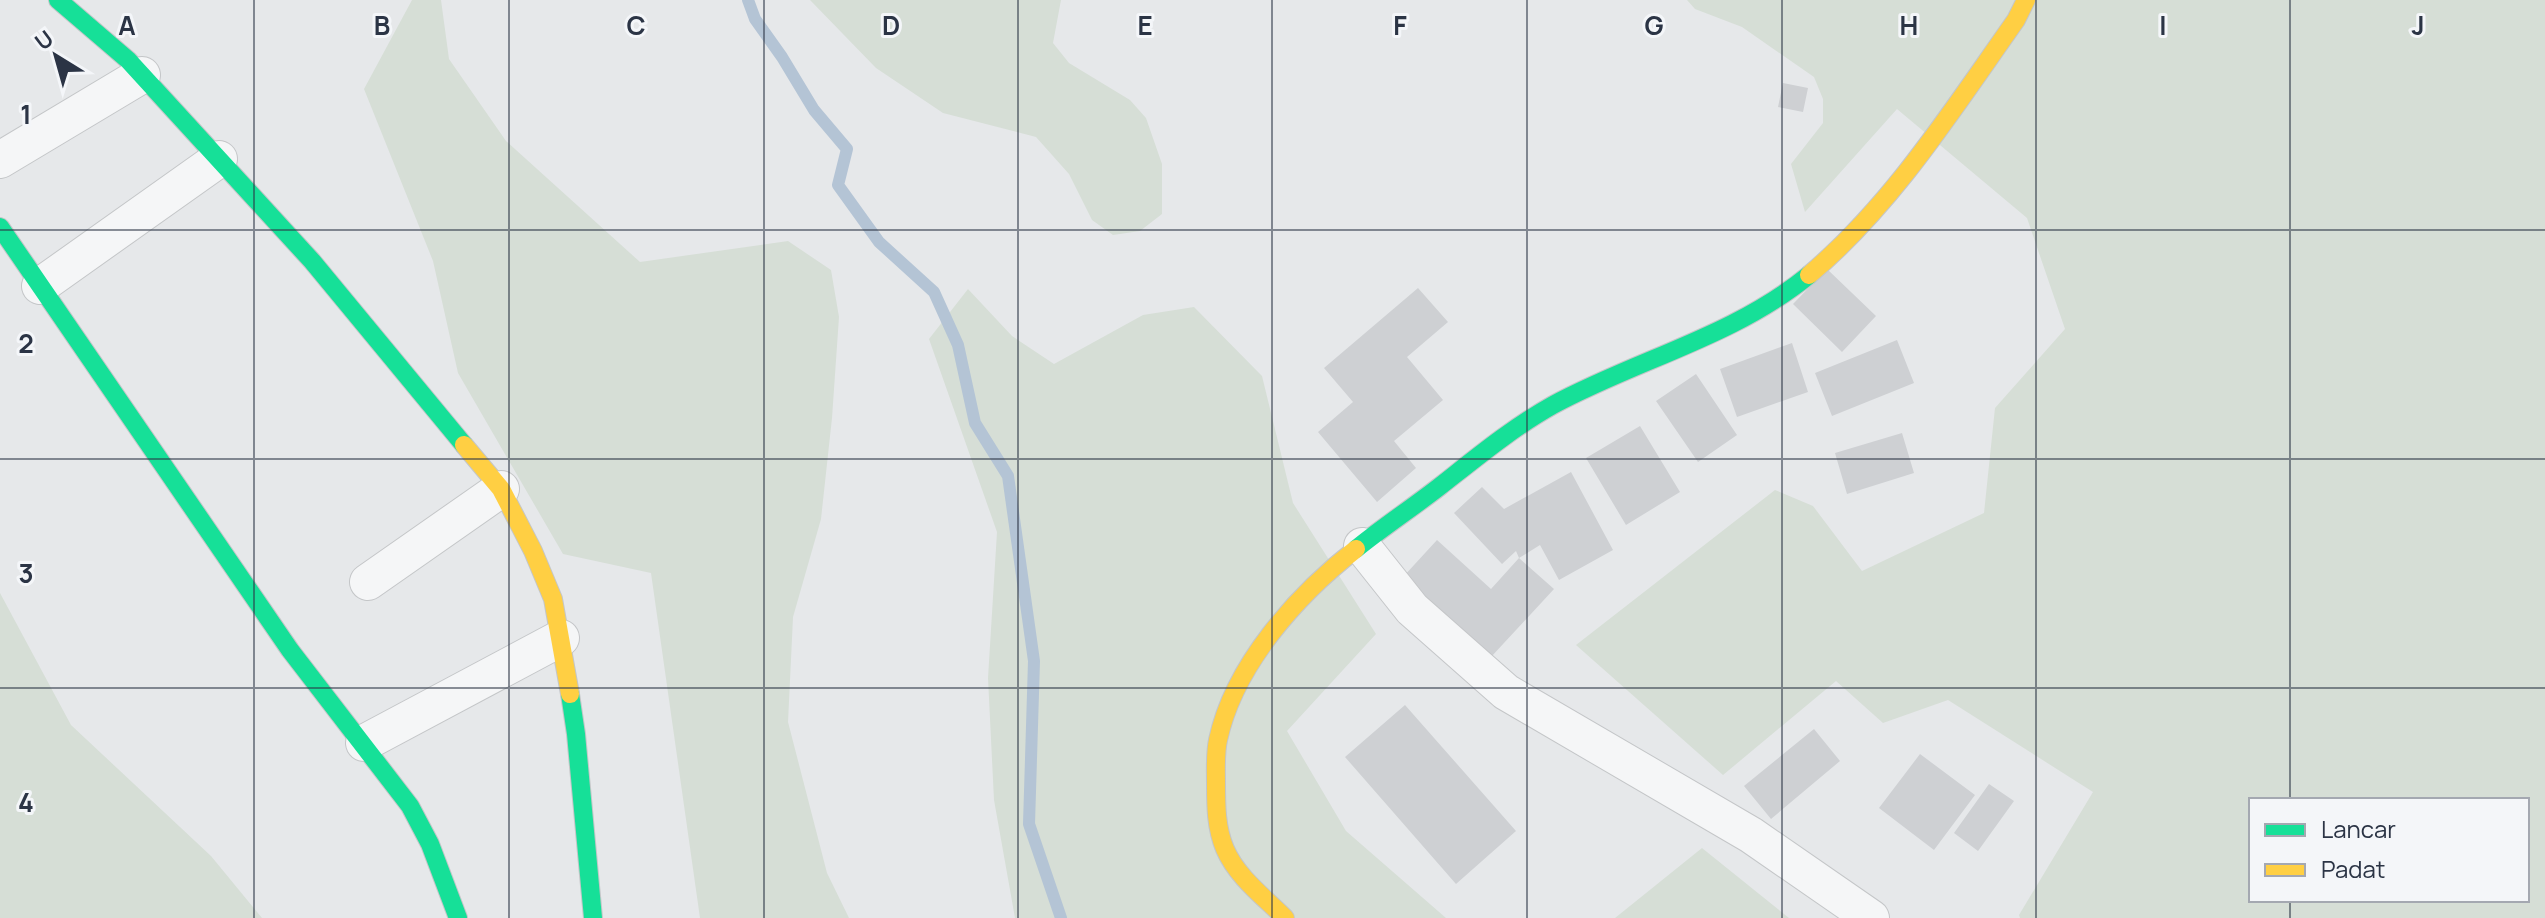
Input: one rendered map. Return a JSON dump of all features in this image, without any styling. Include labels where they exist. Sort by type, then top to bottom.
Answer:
[{"type":"street","points":[[58,0],[128,60],[312,261],[501,489],[533,551],[553,599],[576,734],[593,918]]},
{"type":"street","points":[[1285,918],[1246,879],[1227,854],[1220,833],[1216,797],[1219,734],[1258,651],[1299,599],[1339,562],[1509,433],[1553,405],[1616,374],[1718,333],[1796,286],[1828,259],[1884,202],[2016,20],[2026,0]]},
{"type":"street","points":[[0,160],[142,75]]},
{"type":"street","points":[[40,286],[219,159]]},
{"type":"street","points":[[0,227],[290,650],[410,806],[430,844],[458,918]]},
{"type":"street","points":[[368,582],[501,489]]},
{"type":"street","points":[[1362,546],[1412,609],[1506,692],[1751,835],[1871,918]]},
{"type":"street","points":[[364,743],[561,638]]},
{"type":"shaded area","points":[[412,0],[441,0],[449,59],[506,141],[640,262],[788,241],[831,270],[839,317],[832,418],[821,519],[793,617],[788,722],[827,873],[849,918],[700,918],[651,573],[563,554],[458,373],[433,261],[364,89]]},
{"type":"shaded area","points":[[810,0],[1061,0],[1053,43],[1069,63],[1130,100],[1146,118],[1162,164],[1162,214],[1140,231],[1113,235],[1092,220],[1069,174],[1036,137],[943,113],[876,68]]},
{"type":"shaded area","points":[[1687,0],[2545,0],[2545,918],[2020,918],[2093,792],[1948,700],[1883,723],[1836,681],[1723,775],[1576,645],[1775,490],[1813,506],[1862,571],[1984,513],[1995,408],[2065,329],[2027,218],[1897,109],[1805,212],[1791,164],[1823,123],[1823,99],[1814,77],[1742,27],[1695,9]]},
{"type":"shaded area","points":[[968,289],[1012,336],[1054,364],[1143,315],[1194,307],[1262,376],[1293,503],[1376,634],[1287,731],[1346,831],[1446,918],[1015,918],[994,800],[988,678],[997,532],[929,339]]},
{"type":"shaded area","points":[[0,593],[71,725],[211,856],[262,918],[0,918]]},
{"type":"shaded area","points":[[1702,848],[1789,918],[1615,918]]},
{"type":"building","points":[[1783,83],[1808,88],[1803,112],[1778,107]]},
{"type":"building","points":[[1827,269],[1876,316],[1842,352],[1793,304]]},
{"type":"building","points":[[1418,288],[1448,322],[1407,357],[1443,400],[1394,441],[1416,468],[1377,502],[1318,432],[1353,402],[1324,368]]},
{"type":"building","points":[[1897,340],[1914,383],[1832,416],[1815,373]]},
{"type":"building","points":[[1792,343],[1808,392],[1737,417],[1720,369]]},
{"type":"building","points":[[1696,374],[1737,435],[1698,462],[1656,401]]},
{"type":"building","points":[[1640,426],[1680,492],[1626,525],[1586,458]]},
{"type":"building","points":[[1902,433],[1914,473],[1847,494],[1835,453]]},
{"type":"building","points":[[1571,472],[1613,550],[1559,580],[1540,545],[1519,558],[1516,551],[1502,564],[1454,513],[1482,487],[1504,509]]},
{"type":"building","points":[[1437,540],[1491,589],[1519,558],[1554,589],[1491,657],[1403,577]]},
{"type":"building","points":[[1405,705],[1516,831],[1456,884],[1345,757]]},
{"type":"building","points":[[1814,729],[1840,761],[1771,819],[1744,786]]},
{"type":"building","points":[[1920,754],[1975,795],[1934,850],[1879,808]]},
{"type":"building","points":[[1989,784],[2014,801],[1978,851],[1954,833]]},
{"type":"waterway","points":[[748,0],[755,19],[814,110],[847,149],[838,185],[879,242],[934,292],[958,345],[975,423],[1008,476],[1034,661],[1029,824],[1061,918]]},
{"type":"traffic: fast","points":[[58,0],[128,60],[312,261],[464,445]]},
{"type":"traffic: fast","points":[[0,227],[290,650],[410,806],[430,844],[458,918]]},
{"type":"traffic: fast","points":[[1356,549],[1538,414],[1585,389],[1749,315],[1809,275]]},
{"type":"traffic: fast","points":[[570,694],[593,918]]},
{"type":"traffic: slow","points":[[1809,275],[1895,187],[2016,20],[2026,0]]},
{"type":"traffic: slow","points":[[464,445],[501,489],[533,551],[553,599],[570,694]]},
{"type":"traffic: slow","points":[[1285,918],[1244,878],[1225,849],[1216,808],[1218,740],[1238,685],[1271,634],[1312,588],[1356,549]]}]
